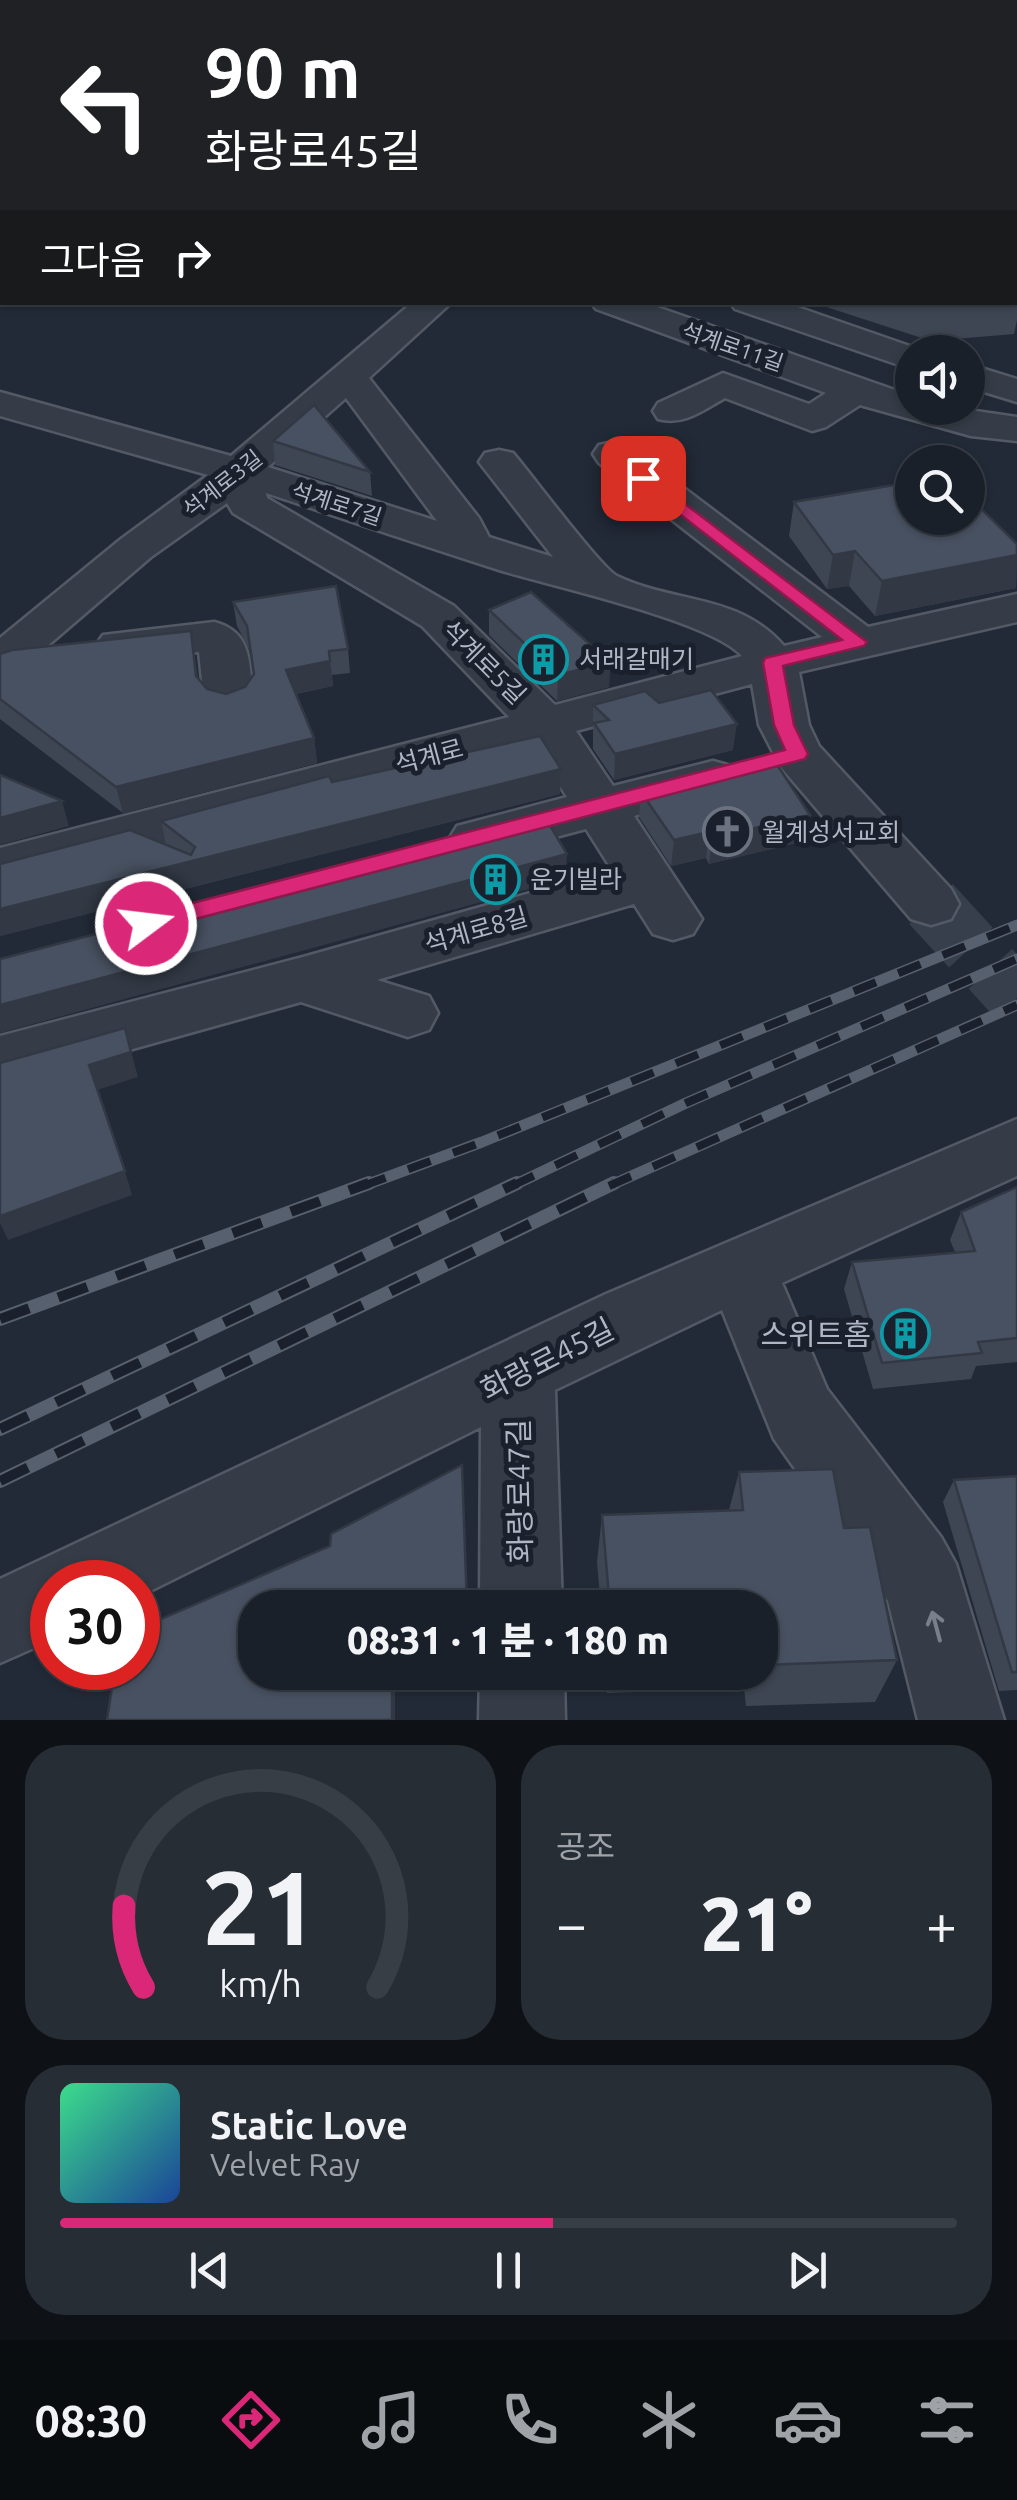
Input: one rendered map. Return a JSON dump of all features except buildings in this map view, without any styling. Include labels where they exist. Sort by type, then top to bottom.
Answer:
[{"type":"street","name":"석계로3길","points":[[2,660],[136,548],[240,471],[432,305]]},
{"type":"street","name":"석계로11길","points":[[617,305],[858,390],[963,439],[1017,428]]},
{"type":"street","points":[[757,305],[895,351]]},
{"type":"street","points":[[985,369],[1017,364]]},
{"type":"street","points":[[350,378],[464,527],[469,546]]},
{"type":"street","points":[[985,379],[1017,391]]},
{"type":"street","name":"석계로11길","points":[[672,411],[723,384],[812,419],[858,390]]},
{"type":"street","name":"석계로7길","points":[[11,416],[240,471],[469,546],[716,619],[749,634],[772,663]]},
{"type":"street","points":[[613,454],[857,642]]},
{"type":"street","points":[[499,462],[598,584]]},
{"type":"street","name":"석계로5길","points":[[240,471],[248,504],[438,616],[546,725],[660,899]]},
{"type":"street","name":"석계로","points":[[0,868],[772,663],[1017,608]]},
{"type":"street","name":"석계로3길","points":[[2,660],[214,636],[221,642],[228,699]]},
{"type":"street","points":[[772,663],[784,725],[798,754],[931,904]]},
{"type":"street","points":[[436,849],[798,754]]},
{"type":"street","name":"석계로8길","points":[[0,1061],[305,980],[660,899]]},
{"type":"street","points":[[305,980],[408,1013]]},
{"type":"street","name":"화랑로45길","points":[[128,1560],[518,1375],[631,1317],[1017,1146]]},
{"type":"street","points":[[741,1269],[800,1414],[920,1579],[961,1720]]},
{"type":"street","name":"화랑로47길","points":[[518,1375],[521,1590]]},
{"type":"street","points":[[0,1622],[30,1608]]},
{"type":"street","points":[[522,1690],[522,1720]]},
{"type":"tunnel","points":[[931,904],[1017,998]]},
{"type":"railway","points":[[363,1186],[482,1142],[1017,925]]},
{"type":"railway","points":[[512,1186],[686,1103],[1017,959]]},
{"type":"railway","points":[[609,1186],[1017,1005]]},
{"type":"railway","points":[[0,1319],[369,1183]]},
{"type":"railway","points":[[0,1429],[517,1183]]},
{"type":"railway","points":[[0,1481],[614,1183]]},
{"type":"place","name":"서래갈매기","points":[[544,659]]},
{"type":"place","name":"월계성서교회","points":[[727,832]]},
{"type":"place","name":"운기빌라","points":[[495,879]]},
{"type":"place","name":"스위트홈","points":[[906,1334]]},
{"type":"route","points":[[146,924],[798,754],[784,725],[772,663],[857,642],[643,478]]}]
